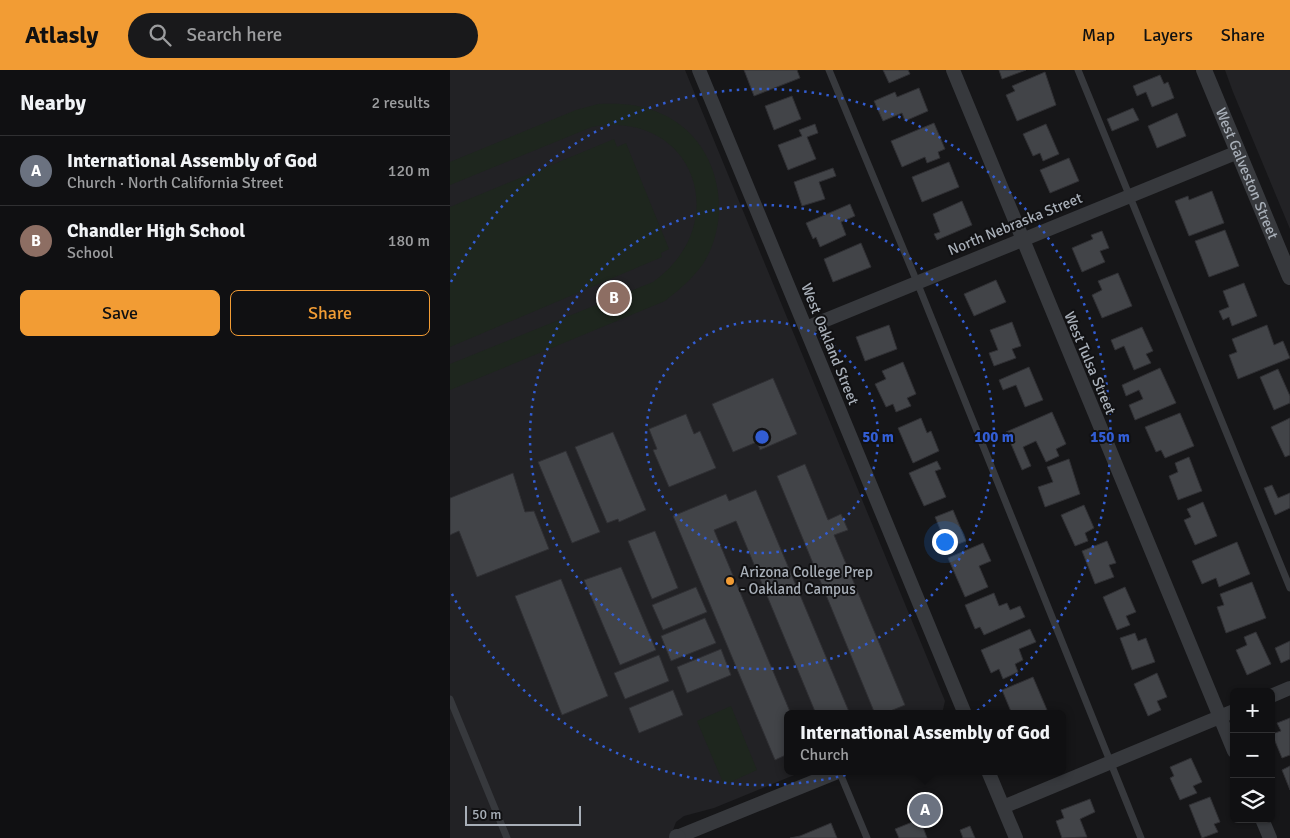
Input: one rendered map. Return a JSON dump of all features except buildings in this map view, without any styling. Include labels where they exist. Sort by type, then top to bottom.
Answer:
[{"type":"street","name":"West Oakland Street","points":[[700,70],[963,710]]},
{"type":"street","name":"West Tulsa Street","points":[[953,70],[1021,239],[1230,741]]},
{"type":"street","name":"West Galveston Street","points":[[1204,70],[1290,277]]},
{"type":"street","name":"North Nebraska Street","points":[[806,328],[1238,152]]},
{"type":"street","points":[[1275,694],[1290,688]]},
{"type":"street","points":[[1003,807],[1230,713]]},
{"type":"street","points":[[678,837],[830,775]]},
{"type":"street","points":[[990,775],[1016,838]]},
{"type":"street","points":[[1264,823],[1270,838]]},
{"type":"lane","points":[[829,70],[917,282],[1141,838]]},
{"type":"lane","points":[[1078,70],[1290,588]]},
{"type":"lane","points":[[450,699],[507,838]]},
{"type":"lane","points":[[842,775],[867,838]]},
{"type":"shaded area","points":[[450,70],[685,70],[945,701],[943,710],[784,710],[784,775],[794,775],[714,808],[684,816],[676,822],[670,838],[450,838]]},
{"type":"shaded area","points":[[1225,70],[1290,70],[1290,229],[1233,92]]},
{"type":"shaded area","points":[[598,104],[630,105],[646,108],[662,114],[681,126],[697,141],[708,159],[716,179],[719,201],[718,223],[713,244],[703,264],[685,284],[665,301],[450,390],[450,364],[653,282],[678,258],[692,230],[697,202],[692,176],[678,153],[656,135],[627,126],[592,127],[450,185],[450,162],[576,110]]},
{"type":"shaded area","points":[[614,139],[617,147],[626,143],[669,249],[661,253],[662,257],[450,347],[450,207]]},
{"type":"shaded area","points":[[731,706],[757,770],[724,785],[697,721]]},
{"type":"place","name":"Chandler High School","points":[[614,298]]},
{"type":"place","name":"Arizona College Prep - Oakland Campus","points":[[730,581]]},
{"type":"place","name":"International Assembly of God","points":[[925,810]]}]
